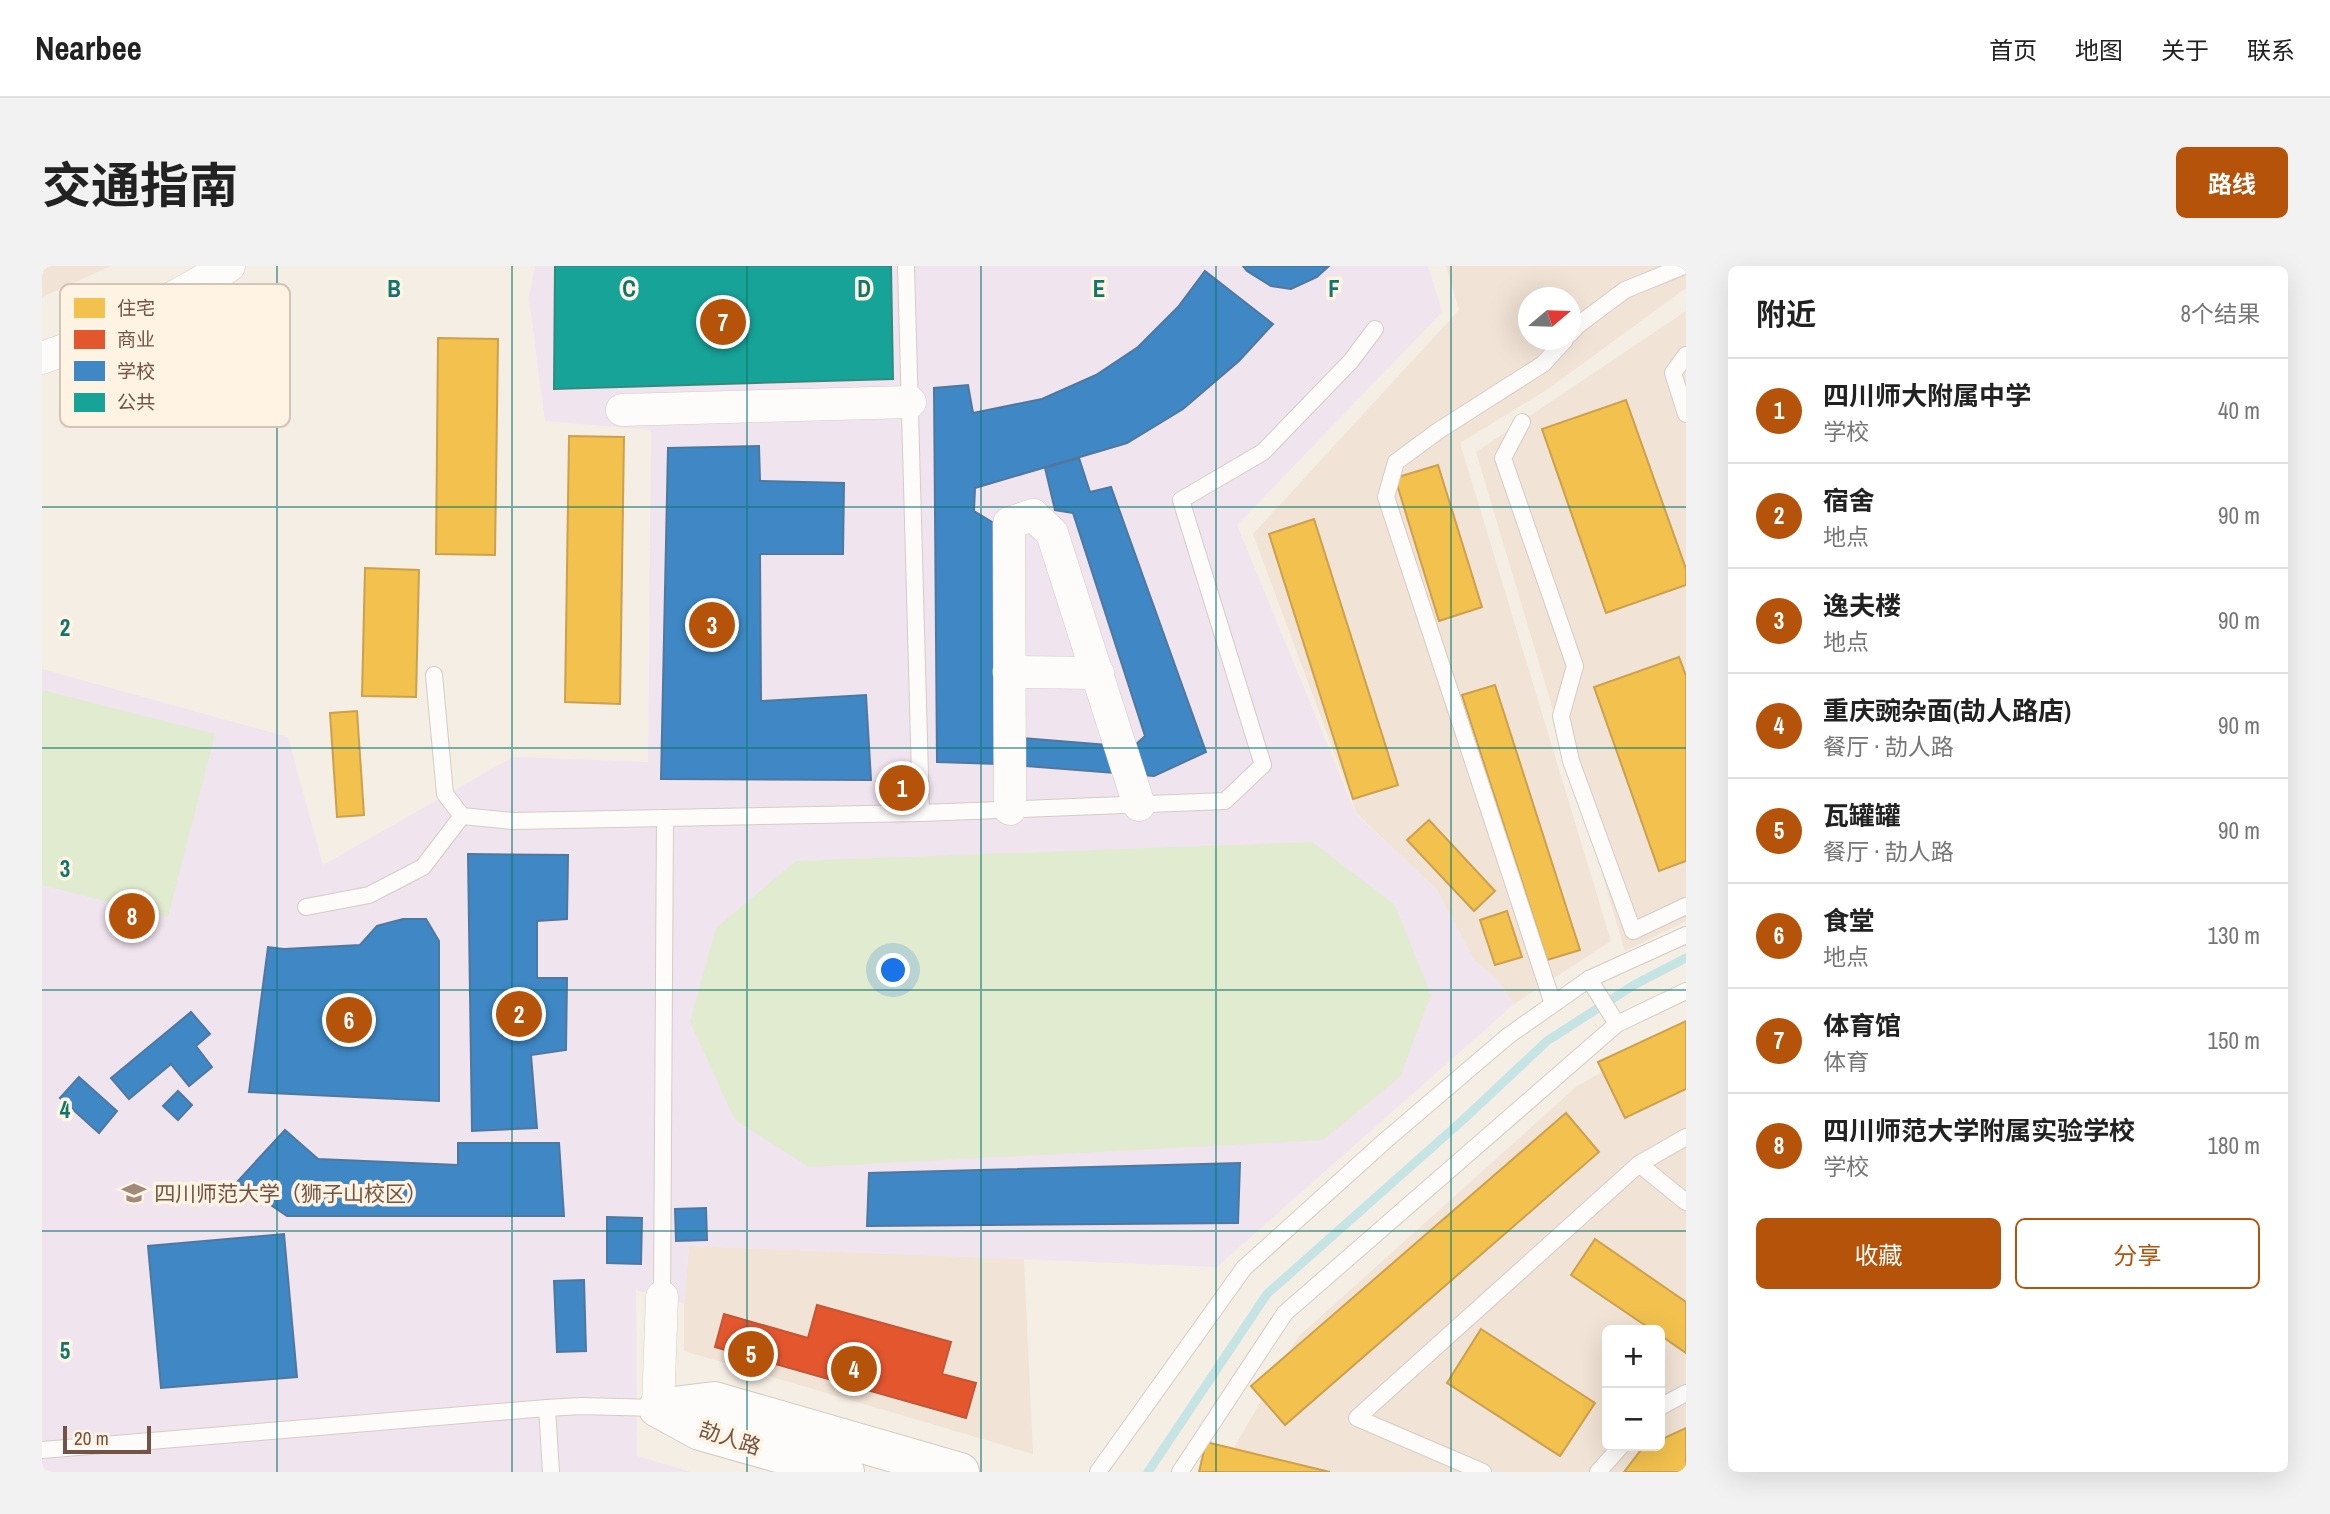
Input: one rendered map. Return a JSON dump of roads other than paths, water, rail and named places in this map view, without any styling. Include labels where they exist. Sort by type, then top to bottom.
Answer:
[{"type":"street","points":[[197,284],[229,266]]},
{"type":"street","points":[[42,358],[60,352]]},
{"type":"street","points":[[622,410],[910,402]]},
{"type":"street","points":[[1010,810],[1009,523],[1033,516],[1052,533],[1139,804]]},
{"type":"street","points":[[1009,672],[1098,673]]},
{"type":"street","points":[[662,1297],[658,1408],[714,1401],[960,1472]]},
{"type":"street","name":"劼人路","points":[[658,1408],[701,1431],[845,1472]]},
{"type":"lane","points":[[906,266],[922,813]]},
{"type":"lane","points":[[1581,323],[1625,290],[1684,266]]},
{"type":"lane","points":[[434,675],[445,794],[463,816],[512,821],[922,813],[1225,801],[1263,765],[1181,500],[1263,452],[1351,362],[1375,329]]},
{"type":"lane","points":[[1553,1004],[1386,497],[1396,462],[1438,431],[1543,364],[1556,350]]},
{"type":"lane","points":[[1686,355],[1673,373],[1686,414]]},
{"type":"lane","points":[[1522,422],[1503,458],[1575,666],[1562,716],[1571,761],[1633,931],[1686,906]]},
{"type":"lane","points":[[306,907],[369,895],[423,867],[463,816]]},
{"type":"lane","points":[[662,1297],[665,818]]},
{"type":"lane","points":[[1098,1472],[1244,1268],[1508,1036],[1589,979],[1686,935]]},
{"type":"lane","points":[[1589,979],[1617,1024]]},
{"type":"lane","points":[[1180,1472],[1285,1313],[1617,1024],[1686,991]]},
{"type":"lane","points":[[1483,1472],[1357,1418],[1639,1164],[1686,1137]]},
{"type":"lane","points":[[1639,1164],[1686,1202]]},
{"type":"lane","points":[[1665,1404],[1686,1393]]},
{"type":"lane","points":[[42,1450],[547,1408],[658,1408]]},
{"type":"lane","points":[[547,1408],[551,1472]]},
{"type":"lane","points":[[1598,1472],[1617,1451]]},
{"type":"waterway","points":[[1148,1472],[1267,1294],[1464,1119],[1547,1041],[1634,985],[1686,958]]},
{"type":"place","name":"体育馆","points":[[723,322]]},
{"type":"place","name":"逸夫楼","points":[[712,625]]},
{"type":"place","name":"四川师大附属中学","points":[[902,788]]},
{"type":"place","name":"四川师范大学附属实验学校","points":[[132,916]]},
{"type":"place","name":"宿舍","points":[[519,1014]]},
{"type":"place","name":"食堂","points":[[349,1020]]},
{"type":"place","name":"四川师范大学（狮子山校区）","points":[[134,1193]]},
{"type":"place","name":"瓦罐罐","points":[[751,1354]]},
{"type":"place","name":"重庆豌杂面(劼人路店)","points":[[854,1369]]}]
